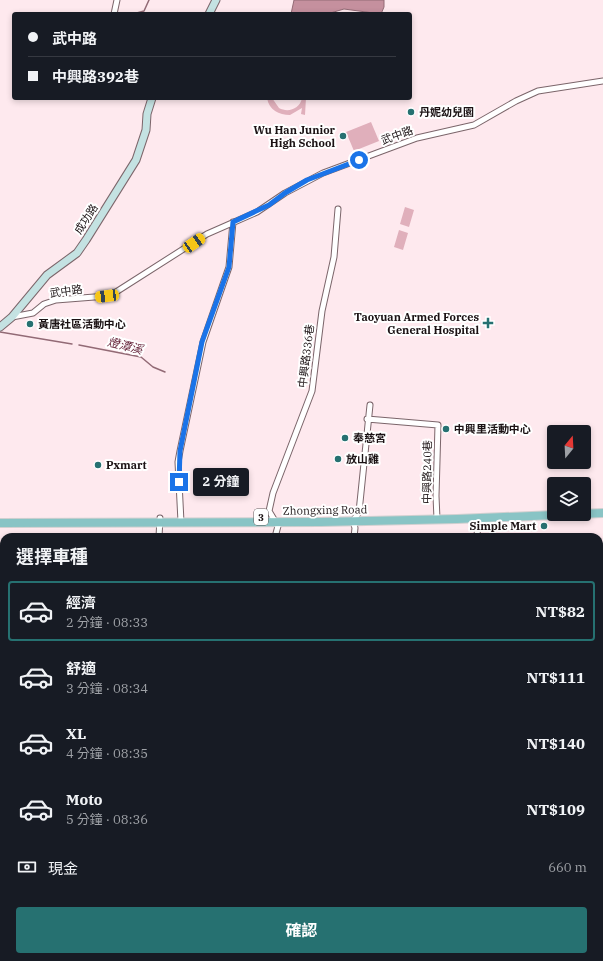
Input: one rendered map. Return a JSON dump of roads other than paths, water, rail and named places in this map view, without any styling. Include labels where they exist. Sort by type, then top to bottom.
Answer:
[{"type":"main road","points":[[591,509],[603,508]]},
{"type":"main road","name":"Zhongxing Road","points":[[0,518],[160,520],[355,519],[437,517],[547,511]]},
{"type":"main road","name":"Zhongxing Road","points":[[437,517],[478,519],[603,513]]},
{"type":"main road","name":"Zhongxing Road","points":[[0,523],[160,520]]},
{"type":"street","points":[[114,12],[117,0]]},
{"type":"street","points":[[210,12],[216,0]]},
{"type":"street","name":"武中路","points":[[12,317],[33,312],[44,304],[56,300],[107,296],[116,292],[207,234],[269,205],[285,193],[323,173],[417,138],[474,125],[516,100],[538,91],[603,81]]},
{"type":"street","name":"成功路","points":[[0,327],[12,317],[47,275],[77,253],[128,176],[136,160],[146,130],[147,114],[151,100]]},
{"type":"street","name":"中興路336巷","points":[[276,533],[278,526],[269,511],[273,493],[312,391],[321,318],[334,257],[338,209]]},
{"type":"street","points":[[181,520],[178,462],[202,342],[229,267],[233,222]]},
{"type":"street","points":[[354,533],[355,519],[359,512],[370,405]]},
{"type":"street","name":"中興路240巷","points":[[368,420],[438,425],[437,517]]},
{"type":"street","points":[[477,533],[478,519]]},
{"type":"street","points":[[158,533],[160,520]]},
{"type":"waterway","points":[[140,12],[144,11],[149,0]]},
{"type":"waterway","name":"燈潭溪","points":[[0,332],[72,344]]},
{"type":"waterway","name":"燈潭溪","points":[[79,345],[141,357],[153,367],[165,372]]},
{"type":"place","name":"丹妮幼兒園","points":[[411,112]]},
{"type":"place","name":"Wu Han Junior High School","points":[[343,136]]},
{"type":"place","name":"Taoyuan Armed Forces General Hospital","points":[[488,323]]},
{"type":"place","name":"黃唐社區活動中心","points":[[30,324]]},
{"type":"place","name":"中興里活動中心","points":[[446,429]]},
{"type":"place","name":"奉慈宮","points":[[345,438]]},
{"type":"place","name":"放山雞","points":[[338,459]]},
{"type":"place","name":"Pxmart","points":[[98,465]]},
{"type":"place","name":"Simple Mart","points":[[544,526]]}]
